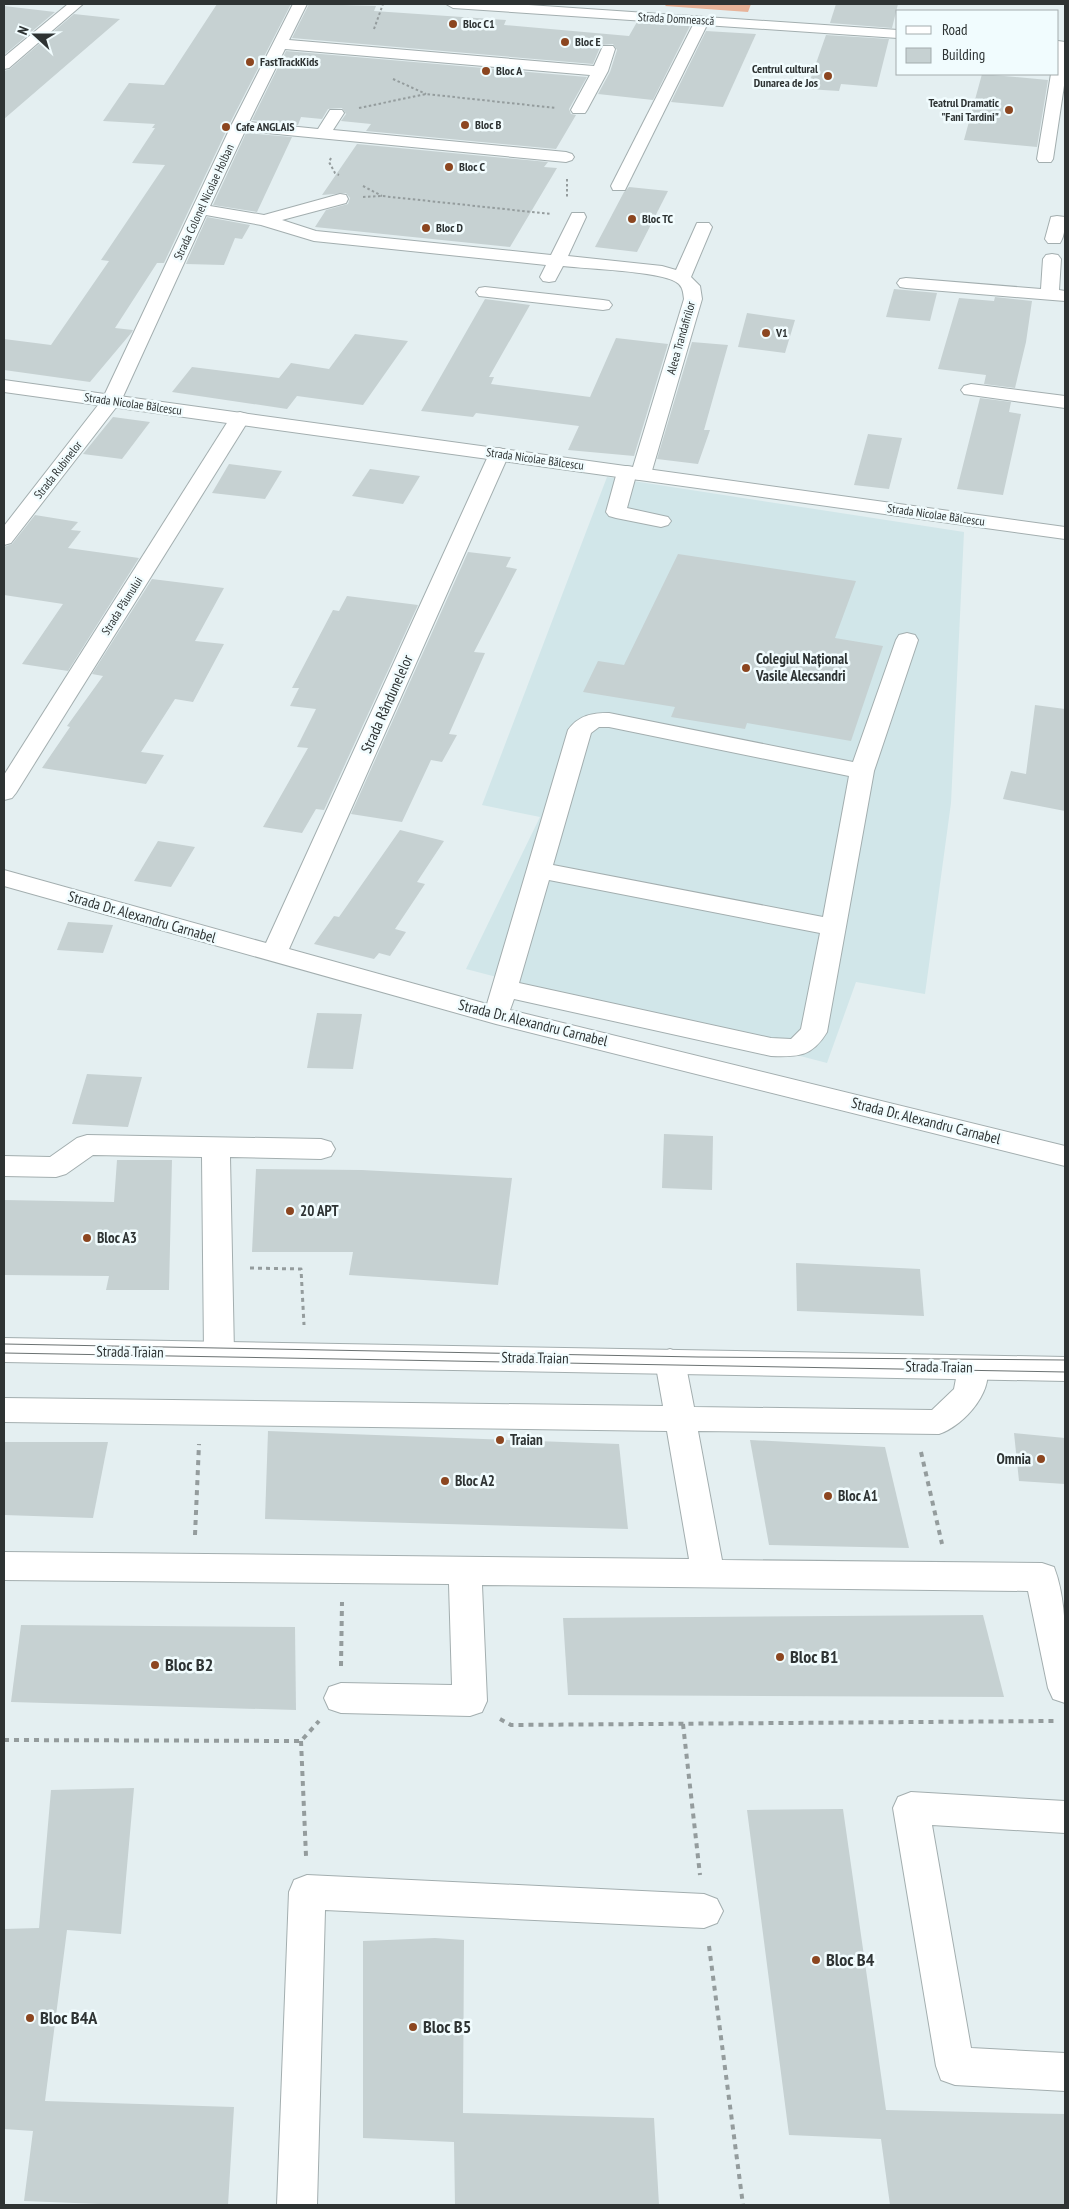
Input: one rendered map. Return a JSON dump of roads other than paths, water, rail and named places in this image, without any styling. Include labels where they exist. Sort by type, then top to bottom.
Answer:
[{"type":"street","points":[[4,65],[76,4]]},
{"type":"street","name":"Strada Colonel Nicolae Holban","points":[[111,401],[239,126],[282,44],[300,4]]},
{"type":"street","name":"Strada Domnească","points":[[453,4],[896,34]]},
{"type":"street","points":[[619,186],[702,21]]},
{"type":"street","points":[[387,53],[394,42],[483,50]]},
{"type":"street","points":[[282,44],[600,71]]},
{"type":"street","points":[[1059,62],[1061,45]]},
{"type":"street","points":[[579,110],[600,71],[608,49]]},
{"type":"street","points":[[1045,159],[1057,75]]},
{"type":"street","points":[[322,134],[336,113]]},
{"type":"street","points":[[239,126],[566,157]]},
{"type":"street","points":[[264,220],[340,199]]},
{"type":"street","name":"Aleea Trandafirilor","points":[[201,209],[264,220],[314,236],[662,271],[682,278],[691,286],[693,299],[634,473],[616,512],[661,521]]},
{"type":"street","points":[[539,299],[578,217]]},
{"type":"street","points":[[1054,239],[1057,221],[1065,222]]},
{"type":"street","points":[[682,278],[703,227]]},
{"type":"street","points":[[906,283],[1058,296],[1052,259]]},
{"type":"street","points":[[485,292],[603,305]]},
{"type":"street","name":"Strada Nicolae Bălcescu","points":[[4,386],[1065,533]]},
{"type":"street","points":[[971,390],[1065,402]]},
{"type":"street","name":"Strada Rubinelor","points":[[4,538],[111,401]]},
{"type":"street","name":"Strada Păunului","points":[[4,793],[240,418]]},
{"type":"street","name":"Strada Rândunelelor","points":[[274,954],[499,454]]},
{"type":"street","points":[[504,988],[771,1047],[798,1048],[814,1032],[862,771],[907,640]]},
{"type":"street","points":[[496,1015],[580,730],[593,720],[609,720],[862,771]]},
{"type":"street","points":[[539,870],[833,927]]},
{"type":"street","name":"Strada Dr. Alexandru Carnabel","points":[[4,878],[496,1015],[1065,1156]]},
{"type":"street","points":[[4,1166],[56,1166],[87,1146],[321,1149]]},
{"type":"street","points":[[216,1147],[219,1353]]},
{"type":"street","name":"Strada Traian","points":[[4,1350],[1065,1369]]},
{"type":"street","points":[[670,1361],[682,1418],[708,1574]]},
{"type":"street","points":[[4,1410],[939,1422],[968,1394],[973,1368]]},
{"type":"street","points":[[4,1566],[1042,1577],[1065,1688]]},
{"type":"street","points":[[341,1698],[470,1701],[465,1571]]},
{"type":"street","points":[[1065,1817],[911,1808],[955,2066],[1065,2072]]},
{"type":"street","points":[[297,2205],[307,1892],[704,1911]]},
{"type":"tram line","points":[[4,1344],[698,1357],[1065,1360]]},
{"type":"tram line","points":[[4,1353],[1065,1372]]},
{"type":"place","name":"Bloc C1","points":[[453,24]]},
{"type":"place","name":"Bloc E","points":[[565,42]]},
{"type":"place","name":"FastTrackKids","points":[[250,62]]},
{"type":"place","name":"Bloc A","points":[[486,71]]},
{"type":"place","name":"Centrul cultural Dunarea de Jos","points":[[828,76]]},
{"type":"place","name":"Teatrul Dramatic \"Fani Tardini\"","points":[[1009,110]]},
{"type":"place","name":"Bloc B","points":[[465,125]]},
{"type":"place","name":"Cafe ANGLAIS","points":[[226,127]]},
{"type":"place","name":"Bloc C","points":[[449,167]]},
{"type":"place","name":"Bloc TC","points":[[632,219]]},
{"type":"place","name":"Bloc D","points":[[426,228]]},
{"type":"place","name":"V1","points":[[766,333]]},
{"type":"place","name":"Colegiul Național Vasile Alecsandri","points":[[746,668]]},
{"type":"place","name":"20 APT","points":[[290,1211]]},
{"type":"place","name":"Bloc A3","points":[[87,1238]]},
{"type":"place","name":"Traian","points":[[500,1440]]},
{"type":"place","name":"Omnia","points":[[1041,1459]]},
{"type":"place","name":"Bloc A2","points":[[445,1481]]},
{"type":"place","name":"Bloc A1","points":[[828,1496]]},
{"type":"place","name":"Bloc B1","points":[[780,1657]]},
{"type":"place","name":"Bloc B2","points":[[155,1665]]},
{"type":"place","name":"Bloc B4","points":[[816,1960]]},
{"type":"place","name":"Bloc B4A","points":[[30,2018]]},
{"type":"place","name":"Bloc B5","points":[[413,2027]]}]
